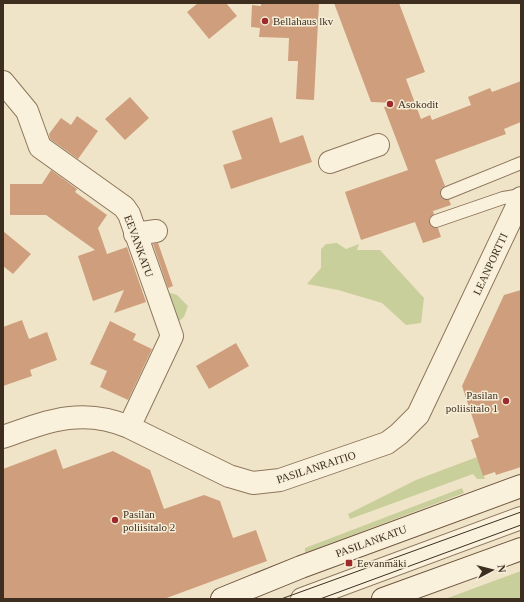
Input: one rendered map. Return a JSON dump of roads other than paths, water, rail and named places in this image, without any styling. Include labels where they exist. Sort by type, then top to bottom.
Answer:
[{"type":"street","name":"EEVANKATU","points":[[3,82],[27,111],[40,147],[124,207],[146,232],[172,336],[129,427]]},
{"type":"street","points":[[330,162],[378,145]]},
{"type":"street","name":"LEANPORTTI","points":[[460,329],[521,198]]},
{"type":"street","name":"PASILANRAITIO","points":[[3,437],[51,420],[78,416],[98,417],[113,420],[129,427],[229,476],[253,482],[280,480],[387,443],[399,434],[418,415],[444,357],[460,329]]},
{"type":"street","name":"PASILANKATU","points":[[222,599],[301,567],[521,486]]},
{"type":"street","points":[[302,599],[521,518]]},
{"type":"street","points":[[383,599],[521,548]]},
{"type":"lane","points":[[447,193],[521,163]]},
{"type":"lane","points":[[436,221],[503,198],[521,195]]},
{"type":"tram line","points":[[281,599],[521,512]]},
{"type":"tram line","points":[[320,599],[521,525]]},
{"type":"place","name":"Bellahaus lkv","points":[[265,21]]},
{"type":"place","name":"Asokodit","points":[[390,104]]},
{"type":"place","name":"Pasilan poliisitalo 1","points":[[506,401]]},
{"type":"place","name":"Pasilan poliisitalo 2","points":[[115,520]]},
{"type":"place","name":"Eevanmäki","points":[[349,563]]}]
